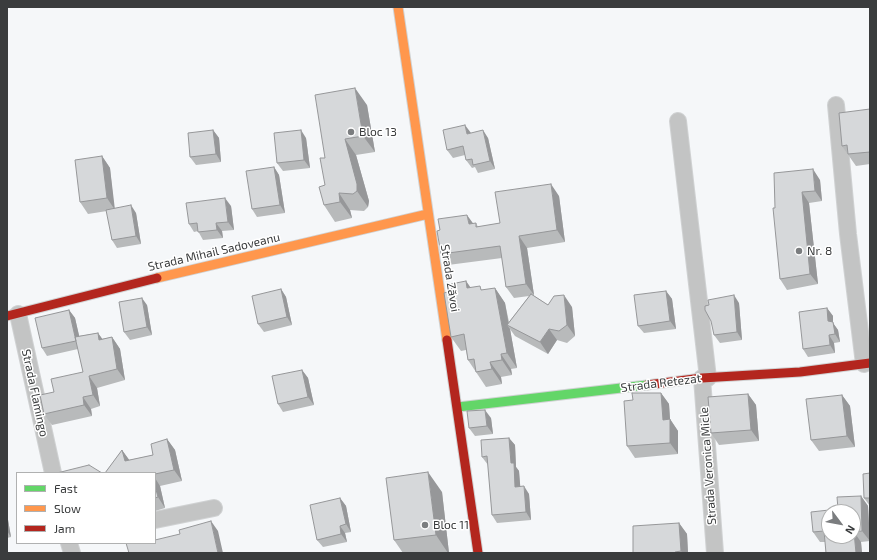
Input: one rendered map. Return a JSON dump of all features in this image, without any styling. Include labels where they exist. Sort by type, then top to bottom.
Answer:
[{"type":"street","name":"Strada Zăvoi","points":[[398,7],[458,407],[478,553]]},
{"type":"street","name":"Strada Retezat","points":[[458,407],[705,378],[800,372],[867,363],[848,234],[836,105]]},
{"type":"street","name":"Strada Veronica Micle","points":[[678,121],[705,378],[715,553]]},
{"type":"street","name":"Strada Mihail Sadoveanu","points":[[12,315],[166,276],[428,214]]},
{"type":"street","name":"Strada Flamingo","points":[[12,315],[53,472]]},
{"type":"street","points":[[156,520],[214,508]]},
{"type":"building","points":[[355,88],[363,136],[345,139],[357,184],[357,191],[353,194],[339,193],[340,202],[324,205],[319,187],[325,185],[320,158],[325,158],[315,95]]},
{"type":"building","points":[[870,109],[870,152],[848,154],[847,145],[842,146],[839,113]]},
{"type":"building","points":[[465,125],[467,134],[483,130],[490,161],[473,165],[472,159],[466,160],[463,146],[447,150],[443,130]]},
{"type":"building","points":[[213,130],[216,154],[190,157],[188,133]]},
{"type":"building","points":[[301,130],[304,160],[277,163],[274,133]]},
{"type":"building","points":[[102,156],[107,198],[80,202],[75,160]]},
{"type":"building","points":[[274,167],[280,205],[252,209],[246,171]]},
{"type":"building","points":[[813,169],[815,191],[802,192],[810,274],[780,279],[773,208],[775,208],[774,173]]},
{"type":"building","points":[[551,184],[557,230],[519,236],[526,284],[506,287],[500,246],[441,254],[437,231],[440,230],[438,219],[467,215],[469,224],[476,223],[476,227],[500,223],[495,192]]},
{"type":"building","points":[[225,198],[228,222],[216,223],[217,230],[198,232],[197,223],[189,224],[186,203]]},
{"type":"building","points":[[131,205],[136,236],[112,240],[106,210]]},
{"type":"building","points":[[466,281],[467,288],[480,286],[481,290],[495,288],[507,353],[501,354],[502,360],[490,362],[492,369],[476,372],[474,359],[468,360],[464,334],[451,337],[444,293],[452,291],[451,284]]},
{"type":"building","points":[[281,289],[287,317],[258,324],[252,296]]},
{"type":"building","points":[[666,291],[670,321],[638,326],[634,295]]},
{"type":"building","points":[[531,294],[548,305],[554,296],[564,295],[567,325],[559,331],[549,329],[540,342],[507,325]]},
{"type":"building","points":[[734,295],[737,332],[714,335],[711,321],[705,310],[705,306],[709,305],[708,300]]},
{"type":"building","points":[[142,298],[147,327],[124,332],[119,302]]},
{"type":"building","points":[[827,308],[828,321],[833,322],[835,334],[829,335],[830,345],[803,349],[799,312]]},
{"type":"building","points":[[69,310],[76,341],[42,348],[35,318]]},
{"type":"building","points":[[98,333],[99,340],[112,337],[117,369],[89,376],[93,395],[83,397],[84,405],[44,414],[40,395],[54,392],[51,379],[83,372],[75,337]]},
{"type":"building","points":[[302,370],[308,397],[278,404],[272,376]]},
{"type":"building","points":[[632,393],[661,393],[663,420],[670,419],[670,443],[627,446],[624,401],[633,400]]},
{"type":"building","points":[[748,394],[751,430],[711,433],[708,397]]},
{"type":"building","points":[[842,395],[847,436],[811,440],[806,399]]},
{"type":"building","points":[[485,410],[487,426],[469,428],[467,411]]},
{"type":"building","points":[[509,438],[511,463],[514,463],[515,487],[524,486],[526,512],[492,515],[487,456],[482,457],[481,440]]},
{"type":"building","points":[[167,439],[174,470],[156,474],[156,472],[106,472],[122,450],[125,461],[153,455],[151,444]]},
{"type":"building","points":[[89,465],[100,472],[61,472]]},
{"type":"building","points":[[428,472],[436,535],[394,540],[386,478]]},
{"type":"building","points":[[870,473],[870,498],[864,498],[863,474]]},
{"type":"building","points":[[861,496],[862,531],[861,504],[838,504],[837,497]]},
{"type":"building","points":[[340,498],[346,524],[340,526],[341,534],[317,540],[310,505]]},
{"type":"building","points":[[821,511],[821,531],[813,532],[811,512]]},
{"type":"building","points":[[211,521],[218,553],[129,553],[126,544],[156,544],[156,540],[180,534],[179,530]]},
{"type":"building","points":[[679,523],[681,551],[675,553],[633,553],[633,526]]},
{"type":"building","points":[[825,544],[855,544],[856,553],[826,553]]},
{"type":"traffic: fast","points":[[458,407],[647,385]]},
{"type":"traffic: slow","points":[[398,7],[447,340]]},
{"type":"traffic: slow","points":[[157,278],[428,214]]},
{"type":"traffic: jam","points":[[7,316],[157,278]]},
{"type":"traffic: jam","points":[[447,340],[478,553]]},
{"type":"traffic: jam","points":[[647,385],[702,378],[800,372],[870,363]]},
{"type":"place","name":"Bloc 13","points":[[351,132]]},
{"type":"place","name":"Nr. 8","points":[[799,251]]},
{"type":"place","name":"Bloc 11","points":[[425,525]]}]
